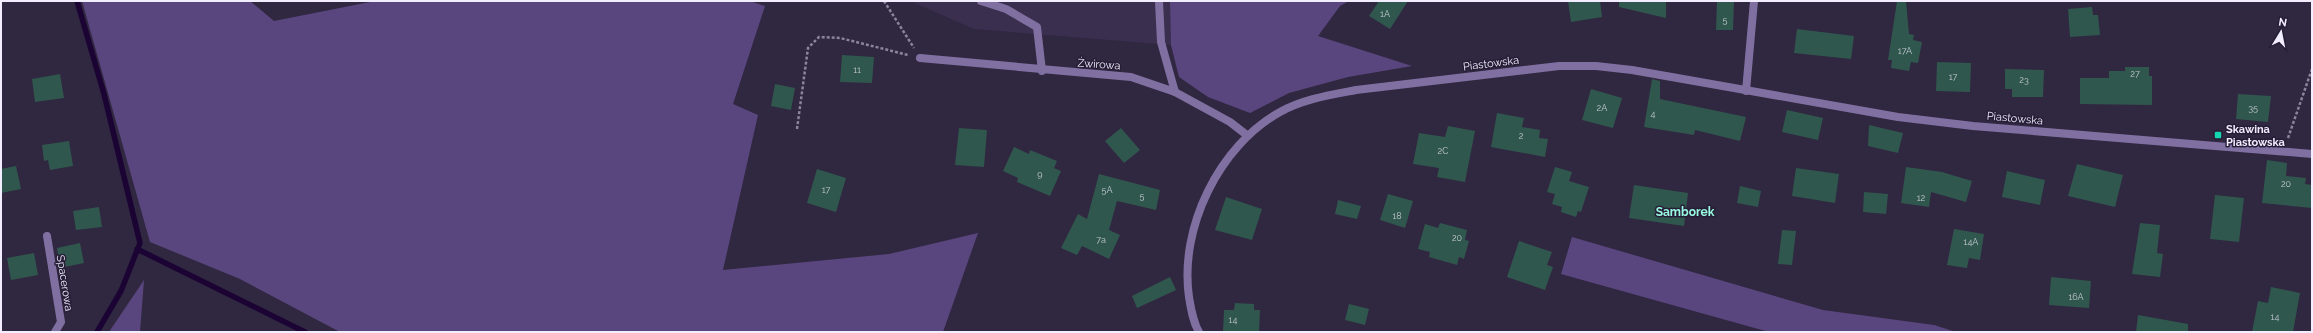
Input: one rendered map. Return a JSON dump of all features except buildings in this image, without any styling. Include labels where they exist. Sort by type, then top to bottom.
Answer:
[{"type":"street","points":[[981,1],[992,3],[1006,9],[1038,27],[1042,71]]},
{"type":"street","points":[[1159,1],[1162,42],[1175,92]]},
{"type":"street","points":[[1746,91],[1754,1]]},
{"type":"street","name":"Żwirowa","points":[[920,58],[1042,71],[1132,77],[1175,92],[1230,122],[1248,136]]},
{"type":"street","name":"Piastowska","points":[[1248,136],[1280,112],[1297,104],[1325,96],[1356,90],[1559,66],[1596,66],[1632,70],[1875,113],[1973,126],[2312,154]]},
{"type":"street","points":[[1199,332],[1190,306],[1187,285],[1192,240],[1205,198],[1221,171],[1248,136]]},
{"type":"street","name":"Spacerowa","points":[[46,236],[61,322],[55,332]]},
{"type":"path","points":[[884,1],[920,58]]},
{"type":"path","points":[[797,128],[808,48],[819,37],[840,38],[920,58]]},
{"type":"path","points":[[2284,151],[2312,69]]},
{"type":"shaded area","points":[[82,1],[250,1],[274,21],[375,1],[750,1],[765,6],[733,104],[758,115],[723,270],[889,254],[978,233],[943,332],[340,332],[240,279],[150,242]]},
{"type":"shaded area","points":[[910,1],[1170,1],[1171,45],[974,29]]},
{"type":"shaded area","points":[[1170,1],[1349,1],[1340,6],[1318,36],[1412,66],[1348,77],[1289,93],[1250,113],[1208,97],[1179,77],[1171,45]]},
{"type":"shaded area","points":[[1572,237],[1823,310],[1934,325],[1956,332],[1769,332],[1561,274]]},
{"type":"shaded area","points":[[144,280],[140,332],[109,332]]},
{"type":"waterway","points":[[77,1],[104,94],[140,243],[121,291],[97,332]]},
{"type":"waterway","points":[[137,249],[305,332]]},
{"type":"place","name":"Skawina Piastowska","points":[[2218,135]]},
{"type":"district","name":"Samborek","points":[[1685,212]]}]
